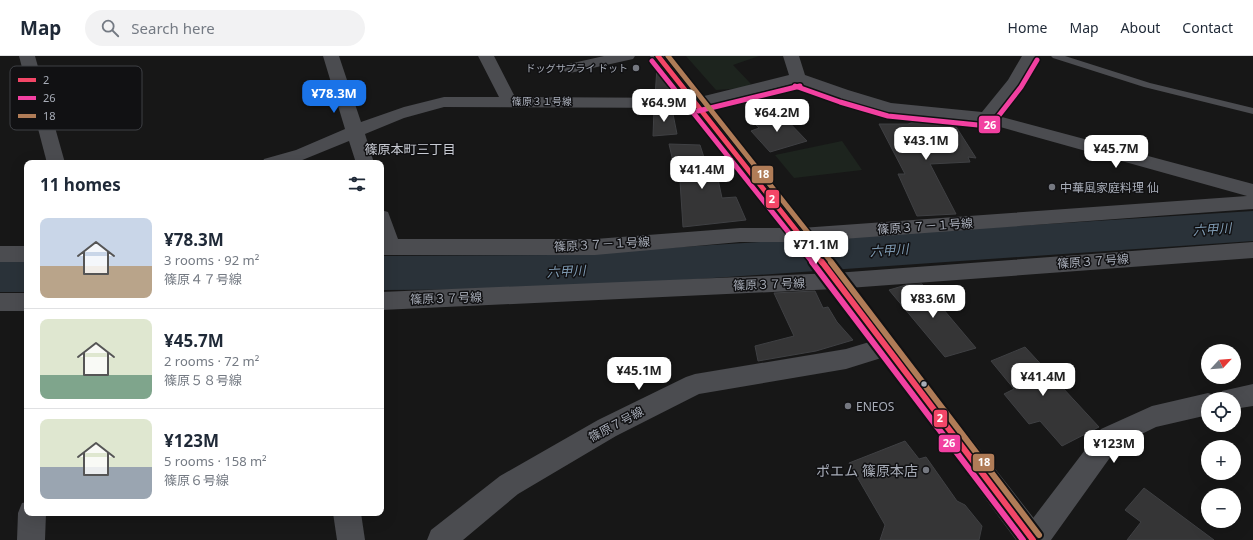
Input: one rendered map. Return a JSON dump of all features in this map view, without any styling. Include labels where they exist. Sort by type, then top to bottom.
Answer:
[{"type":"main road","points":[[658,56],[801,235],[1034,540]]},
{"type":"street","points":[[27,56],[30,66]]},
{"type":"street","points":[[331,56],[364,160]]},
{"type":"street","points":[[486,56],[509,101]]},
{"type":"street","points":[[570,68],[627,56]]},
{"type":"street","points":[[791,56],[798,78],[842,94],[890,108],[987,118],[1253,191]]},
{"type":"street","points":[[987,118],[1015,82],[1030,56]]},
{"type":"street","name":"篠原３１号線","points":[[280,160],[314,149],[355,131],[444,102],[696,102],[731,96],[798,78]]},
{"type":"street","points":[[47,130],[55,160]]},
{"type":"street","name":"篠原３７－１号線","points":[[385,247],[595,247],[740,235],[801,235],[1253,202]]},
{"type":"street","name":"篠原３７号線","points":[[384,301],[835,281],[1253,250]]},
{"type":"street","points":[[0,254],[24,254]]},
{"type":"street","points":[[0,302],[24,302]]},
{"type":"street","name":"篠原７号線","points":[[441,540],[509,485],[607,428],[695,384],[846,359],[886,347]]},
{"type":"street","points":[[1241,397],[1253,395]]},
{"type":"street","points":[[1034,540],[1110,437],[1152,417],[1201,406]]},
{"type":"street","points":[[31,540],[32,516]]},
{"type":"street","points":[[347,516],[351,540]]},
{"type":"lane","points":[[1056,56],[1147,85],[1253,111]]},
{"type":"shaded area","points":[[686,56],[759,56],[733,65],[751,84],[744,88],[716,90]]},
{"type":"shaded area","points":[[842,141],[862,170],[794,178],[775,155]]},
{"type":"building","points":[[657,68],[667,81],[670,96],[655,96]]},
{"type":"building","points":[[654,109],[672,109],[677,134],[653,136]]},
{"type":"building","points":[[781,114],[807,141],[770,152],[751,131],[759,128],[754,123]]},
{"type":"building","points":[[919,120],[932,120],[955,125],[976,158],[968,157],[970,162],[930,164],[956,214],[917,216],[898,174],[905,174],[879,124],[908,124]]},
{"type":"building","points":[[669,144],[700,145],[708,170],[716,170],[722,198],[736,197],[746,220],[683,227],[679,166],[674,166]]},
{"type":"building","points":[[922,284],[976,348],[945,357],[889,290],[906,285]]},
{"type":"building","points":[[815,291],[823,308],[828,307],[837,322],[853,340],[816,351],[758,361],[755,346],[794,336],[774,293]]},
{"type":"building","points":[[1025,347],[1099,427],[1062,446],[1040,421],[1029,424],[1004,394],[1014,389],[991,361]]},
{"type":"building","points":[[905,441],[919,459],[926,457],[957,501],[965,505],[982,526],[979,540],[880,540],[885,525],[849,463]]},
{"type":"building","points":[[1144,488],[1214,540],[1127,540],[1141,522],[1125,510]]},
{"type":"waterway","name":"六甲川","points":[[384,273],[553,272],[1253,226]]},
{"type":"waterway","name":"六甲川","points":[[0,275],[24,275]]},
{"type":"transit line","name":"2","points":[[658,56],[801,235],[1033,540]]},
{"type":"transit line","name":"18","points":[[668,56],[807,230],[1039,535]]},
{"type":"transit line","name":"26","points":[[795,86],[840,102],[888,116],[988,126],[993,123],[1021,87],[1037,60]]},
{"type":"transit line","name":"26","points":[[652,61],[795,240],[1023,540]]},
{"type":"transit line","name":"26","points":[[698,111],[800,86]]},
{"type":"place","name":"ドッグサプライ ドット","points":[[636,68]]},
{"type":"place","name":"中華風家庭料理 仙","points":[[1052,187]]},
{"type":"place","name":"ENEOS","points":[[848,406]]},
{"type":"place","name":"ポエム 篠原本店","points":[[926,470]]},
{"type":"district","name":"篠原本町三丁目","points":[[410,149]]}]
